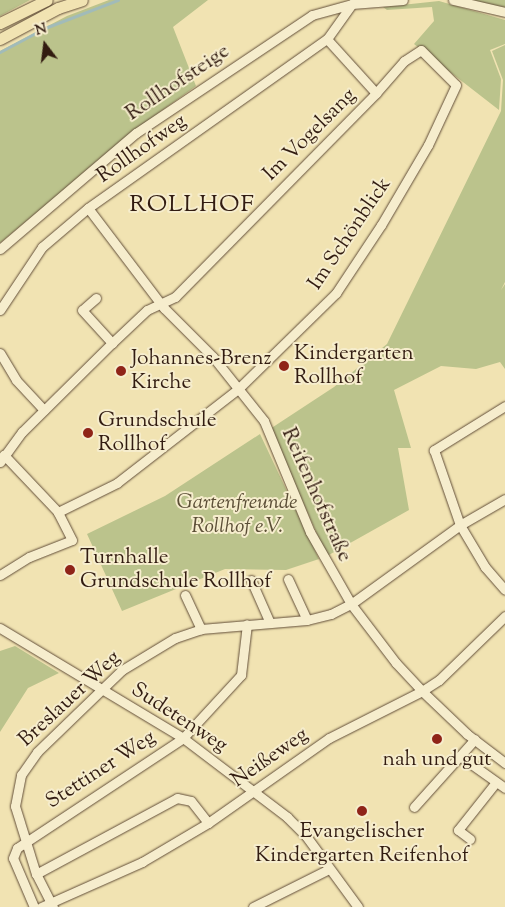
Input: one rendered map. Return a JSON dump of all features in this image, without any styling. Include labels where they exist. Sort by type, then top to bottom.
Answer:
[{"type":"main road","points":[[0,23],[47,0]]},
{"type":"main road","points":[[0,39],[58,8],[82,0]]},
{"type":"street","name":"Rollhofsteige","points":[[0,249],[136,133],[312,15],[352,4],[403,0]]},
{"type":"street","points":[[453,0],[505,12]]},
{"type":"street","name":"Rollhofweg","points":[[0,310],[42,247],[88,208],[327,39],[352,4]]},
{"type":"street","points":[[327,39],[376,93]]},
{"type":"street","name":"Im Vogelsang","points":[[2,458],[44,410],[112,343],[146,310],[175,297],[376,93],[404,61],[421,50]]},
{"type":"street","name":"Im Schönblick","points":[[58,512],[117,483],[238,389],[336,293],[382,225],[428,145],[456,85],[421,50]]},
{"type":"street","name":"Reifenhofstraße","points":[[88,208],[162,302],[238,389],[268,428],[310,532],[351,604],[396,663],[422,691],[475,740],[505,763]]},
{"type":"street","points":[[96,298],[82,310],[112,343]]},
{"type":"street","points":[[0,353],[16,380],[44,410]]},
{"type":"street","points":[[505,406],[434,450],[460,526],[485,567],[505,590]]},
{"type":"street","points":[[0,576],[29,557],[72,540],[58,512],[2,458]]},
{"type":"street","name":"Breslauer Weg","points":[[52,905],[36,874],[16,806],[21,775],[37,752],[102,689],[148,653],[201,630],[247,624],[307,620],[331,614],[351,604],[460,526],[505,499]]},
{"type":"street","points":[[288,579],[307,620]]},
{"type":"street","points":[[251,580],[270,623]]},
{"type":"street","points":[[185,595],[201,630]]},
{"type":"street","name":"Neißeweg","points":[[41,907],[52,905],[142,862],[208,823],[329,738],[422,691],[439,680],[505,616]]},
{"type":"street","name":"Stettiner Weg","points":[[25,840],[183,738],[241,675],[247,624]]},
{"type":"street","name":"Sudetenweg","points":[[0,628],[183,738],[287,817],[358,907]]},
{"type":"street","points":[[414,807],[475,740]]},
{"type":"street","points":[[460,756],[505,788]]},
{"type":"street","points":[[470,839],[458,830],[496,782]]},
{"type":"street","points":[[36,874],[177,798],[191,801],[208,823]]},
{"type":"street","points":[[25,840],[14,852],[13,858],[34,907]]},
{"type":"street","points":[[254,907],[329,869]]},
{"type":"green space","points":[[0,0],[30,0],[0,16]]},
{"type":"green space","points":[[109,0],[208,0],[173,27],[196,86],[146,122],[0,243],[0,51],[67,16]]},
{"type":"green space","points":[[473,0],[505,0],[505,10],[495,6]]},
{"type":"green space","points":[[439,1],[505,20],[505,44],[490,50],[501,79],[499,110],[414,44],[434,21],[432,7],[387,10],[383,7]]},
{"type":"green space","points":[[505,45],[505,282],[501,290],[505,284],[505,369],[500,362],[476,369],[441,366],[394,390],[411,448],[398,448],[409,510],[327,556],[270,429],[334,387],[387,344],[501,111],[503,80],[492,51]]},
{"type":"green space","name":"Gartenfreunde Rollhof e.V.","points":[[260,434],[319,559],[286,570],[225,569],[122,611],[87,534],[165,496]]},
{"type":"green space","points":[[15,646],[59,673],[28,688],[0,732],[0,651]]},
{"type":"waterway","points":[[0,52],[45,28],[118,0]]},
{"type":"place","name":"Kindergarten Rollhof","points":[[284,366]]},
{"type":"place","name":"Johannes-Brenz Kirche","points":[[121,371]]},
{"type":"place","name":"Grundschule Rollhof","points":[[88,433]]},
{"type":"place","name":"Turnhalle Grundschule Rollhof","points":[[70,570]]},
{"type":"place","name":"nah und gut","points":[[437,739]]},
{"type":"place","name":"Evangelischer Kindergarten Reifenhof","points":[[362,811]]},
{"type":"district","name":"ROLLHOF","points":[[192,206]]}]
